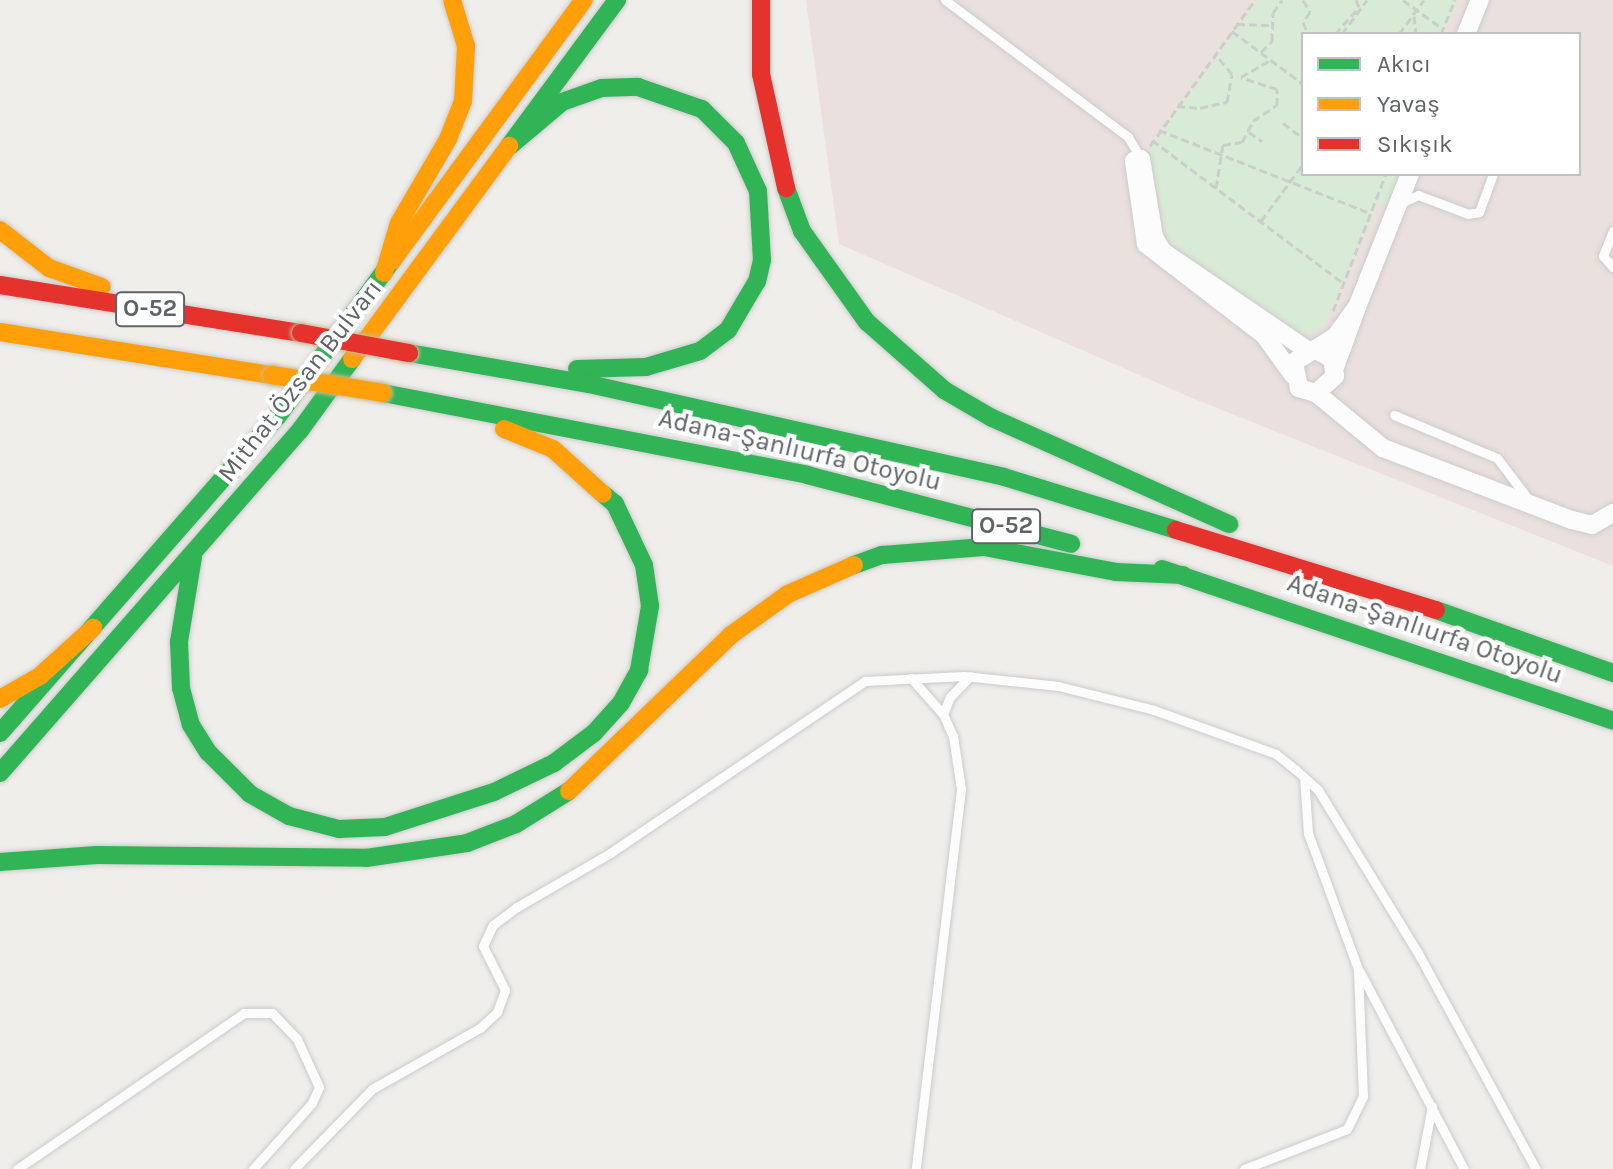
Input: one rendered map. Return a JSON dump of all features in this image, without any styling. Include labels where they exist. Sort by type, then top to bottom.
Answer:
[{"type":"main road","points":[[384,273],[399,223],[448,139],[463,101],[466,46],[452,0]]},
{"type":"main road","name":"Mithat Özsan Bulvarı","points":[[0,733],[278,416],[584,0]]},
{"type":"main road","name":"Mithat Özsan Bulvarı","points":[[0,773],[193,557],[301,429],[617,0]]},
{"type":"main road","points":[[761,0],[761,74],[768,126],[802,231],[839,288],[902,356],[944,390],[1054,448],[1416,603]]},
{"type":"main road","points":[[490,367],[646,367],[700,351],[728,330],[744,308],[762,260],[765,234],[750,165],[702,109],[638,87],[602,88],[562,102],[510,146]]},
{"type":"main road","points":[[0,230],[49,268],[197,317]]},
{"type":"main road","name":"Adana-Şanlıurfa Otoyolu","points":[[0,285],[490,367],[1004,477],[1416,603],[1613,673]]},
{"type":"main road","name":"Adana-Şanlıurfa Otoyolu","points":[[0,332],[383,393],[807,475],[1183,575],[1613,721]]},
{"type":"main road","points":[[0,347],[49,340]]},
{"type":"main road","points":[[193,557],[179,642],[181,688],[191,725],[208,752],[250,794],[289,816],[339,829],[385,827],[494,792],[554,763],[594,733],[621,703],[639,670],[650,606],[635,538],[591,477],[553,449],[410,398]]},
{"type":"main road","points":[[0,862],[97,855],[366,858],[467,843],[516,824],[584,782],[731,635],[788,594],[822,577],[882,555],[984,547],[1116,572],[1183,575]]},
{"type":"main road","points":[[0,699],[40,676],[93,628]]},
{"type":"street","points":[[1467,32],[1480,0]]},
{"type":"street","points":[[1335,367],[1312,350],[1275,333],[1155,243],[1144,156],[1134,161],[1146,244],[1264,335],[1299,388],[1316,393],[1383,448],[1592,525],[1613,513]]},
{"type":"street","points":[[1316,393],[1331,384],[1357,307],[1409,176]]},
{"type":"street","points":[[1293,375],[1294,362],[1335,337],[1357,307]]},
{"type":"lane","points":[[945,0],[1128,137],[1144,156]]},
{"type":"lane","points":[[1398,205],[1418,195],[1468,214],[1479,212],[1492,176]]},
{"type":"lane","points":[[1613,231],[1603,256],[1613,267]]},
{"type":"lane","points":[[1394,415],[1497,458],[1532,505]]},
{"type":"lane","points":[[943,714],[950,697],[970,676]]},
{"type":"lane","points":[[294,1169],[372,1089],[480,1028],[497,1012],[505,990],[483,946],[493,925],[610,853],[865,681],[970,676],[1058,686],[1154,710],[1276,754],[1304,777],[1318,790],[1418,953],[1536,1169]]},
{"type":"lane","points":[[911,678],[943,714],[953,736],[961,789],[916,1169]]},
{"type":"lane","points":[[1304,777],[1308,833],[1358,969],[1464,1169]]},
{"type":"lane","points":[[1244,1169],[1347,1129],[1363,1096],[1358,969]]},
{"type":"lane","points":[[17,1169],[244,1013],[272,1013],[297,1039],[319,1087],[312,1103],[253,1169]]},
{"type":"lane","points":[[1420,1169],[1432,1106]]},
{"type":"path","points":[[1144,156],[1159,130],[1255,0]]},
{"type":"path","points":[[1261,52],[1272,41],[1272,25],[1282,0]]},
{"type":"path","points":[[1303,0],[1310,12],[1303,22],[1307,32]]},
{"type":"path","points":[[1337,32],[1359,7],[1356,0]]},
{"type":"path","points":[[1343,32],[1367,0]]},
{"type":"path","points":[[1403,0],[1442,32],[1455,0]]},
{"type":"path","points":[[1413,0],[1416,32]]},
{"type":"path","points":[[1400,32],[1424,0]]},
{"type":"path","points":[[1237,24],[1272,25]]},
{"type":"path","points":[[1232,31],[1301,83]]},
{"type":"path","points":[[1177,106],[1200,108],[1227,102],[1232,74],[1215,54]]},
{"type":"path","points":[[1216,188],[1223,145],[1242,142],[1253,121],[1277,105],[1277,89],[1241,77],[1270,60]]},
{"type":"path","points":[[1283,123],[1301,136]]},
{"type":"path","points":[[1159,130],[1370,213]]},
{"type":"path","points":[[1248,131],[1262,141]]},
{"type":"path","points":[[1152,140],[1343,283]]},
{"type":"path","points":[[1261,221],[1301,167]]},
{"type":"path","points":[[1331,315],[1385,176]]},
{"type":"shaded area","points":[[806,0],[1613,0],[1613,566],[1192,398],[839,244]]},
{"type":"green space","points":[[1259,0],[1458,0],[1444,32],[1301,32],[1301,176],[1401,176],[1389,206],[1378,201],[1324,325],[1309,334],[1272,319],[1167,239],[1149,150]]},
{"type":"traffic: fast","points":[[509,146],[617,0]]},
{"type":"traffic: fast","points":[[510,146],[562,102],[602,88],[638,87],[702,109],[736,143],[758,191],[762,260],[757,281],[728,330],[700,351],[646,367],[577,369]]},
{"type":"traffic: fast","points":[[786,188],[802,231],[867,322],[944,390],[992,418],[1229,524]]},
{"type":"traffic: fast","points":[[0,733],[278,416],[392,261]]},
{"type":"traffic: fast","points":[[409,353],[589,384],[1004,477],[1176,530]]},
{"type":"traffic: fast","points":[[0,773],[301,429],[352,359]]},
{"type":"traffic: fast","points":[[383,393],[807,475],[1071,544]]},
{"type":"traffic: fast","points":[[193,557],[179,642],[181,688],[191,725],[208,752],[250,794],[289,816],[339,829],[385,827],[494,792],[554,763],[594,733],[621,703],[639,670],[650,606],[644,565],[615,504],[603,494]]},
{"type":"traffic: fast","points":[[854,565],[882,555],[984,547],[1116,572],[1183,575]]},
{"type":"traffic: fast","points":[[1162,569],[1613,721]]},
{"type":"traffic: fast","points":[[1436,610],[1613,673]]},
{"type":"traffic: fast","points":[[0,862],[97,855],[366,858],[467,843],[516,824],[569,791]]},
{"type":"traffic: slow","points":[[384,273],[399,223],[448,139],[463,101],[466,46],[452,0]]},
{"type":"traffic: slow","points":[[392,261],[584,0]]},
{"type":"traffic: slow","points":[[352,359],[509,146]]},
{"type":"traffic: slow","points":[[0,230],[49,268],[102,287]]},
{"type":"traffic: slow","points":[[0,332],[272,375]]},
{"type":"traffic: slow","points":[[272,375],[383,393]]},
{"type":"traffic: slow","points":[[504,429],[553,449],[603,494]]},
{"type":"traffic: slow","points":[[569,791],[731,635],[788,594],[854,565]]},
{"type":"traffic: slow","points":[[0,699],[40,676],[93,628]]},
{"type":"traffic: jam","points":[[761,0],[761,74],[786,188]]},
{"type":"traffic: jam","points":[[0,285],[301,333]]},
{"type":"traffic: jam","points":[[301,333],[409,353]]},
{"type":"traffic: jam","points":[[1176,530],[1436,610]]}]
